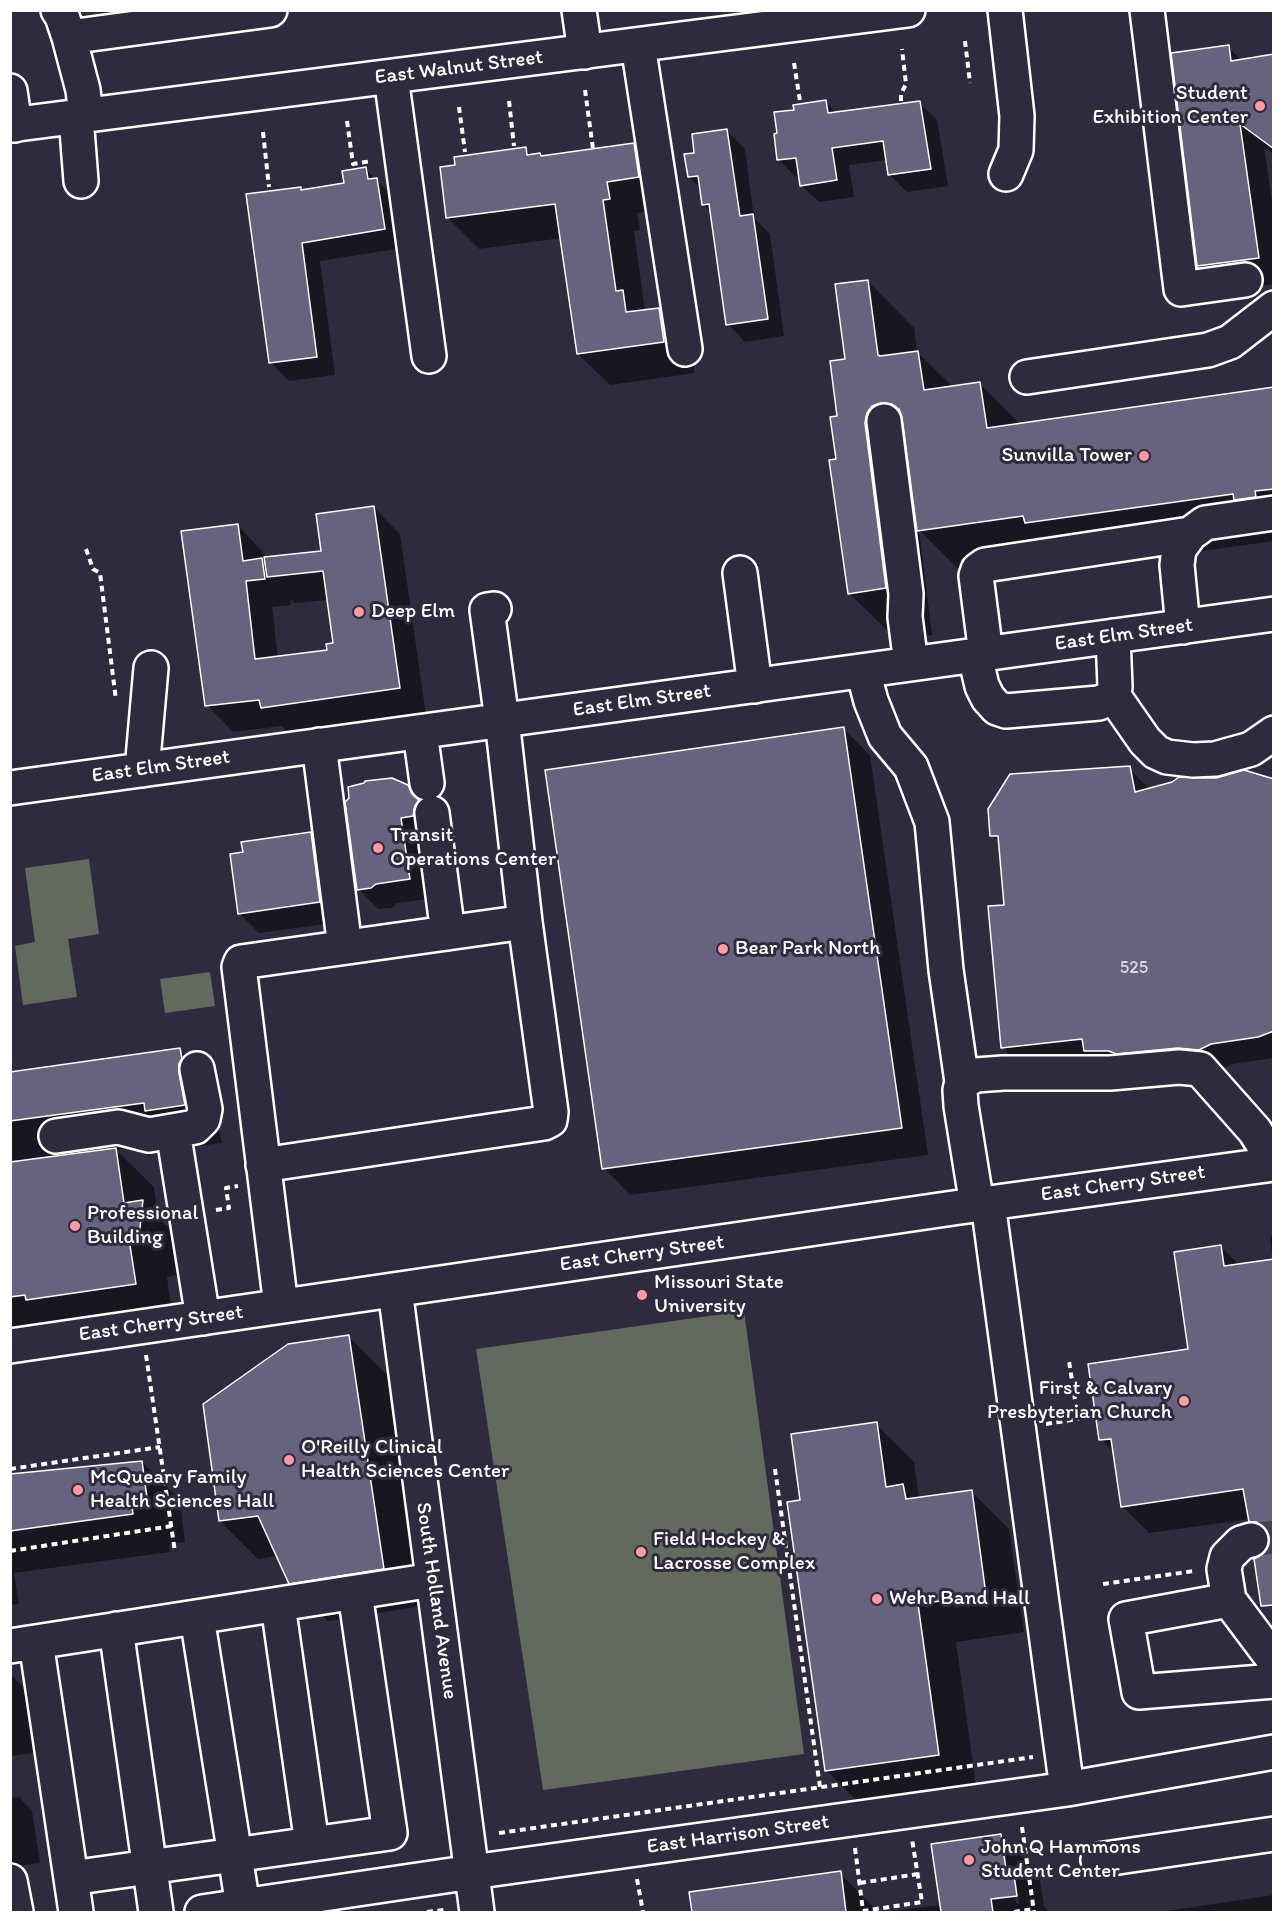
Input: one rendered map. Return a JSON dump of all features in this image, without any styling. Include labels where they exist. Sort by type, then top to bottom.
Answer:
[{"type":"street","points":[[81,181],[83,90],[64,24],[270,10]]},
{"type":"street","points":[[579,10],[585,52]]},
{"type":"street","points":[[1005,10],[1017,116],[1016,150],[1006,174]]},
{"type":"street","points":[[1147,10],[1181,289],[1245,280]]},
{"type":"street","name":"East Walnut Street","points":[[13,125],[891,12]]},
{"type":"street","points":[[638,45],[685,348]]},
{"type":"street","points":[[391,76],[429,356]]},
{"type":"street","points":[[10,91],[13,125]]},
{"type":"street","points":[[1028,376],[1208,350],[1230,342],[1274,308]]},
{"type":"street","points":[[884,421],[906,594],[905,618],[912,664]]},
{"type":"street","points":[[1183,627],[1177,565],[1179,549],[1190,534],[1205,523],[1274,513]]},
{"type":"street","points":[[1113,694],[1100,703],[1005,711],[997,708],[988,698],[982,686],[976,576],[978,570],[984,565],[1190,534]]},
{"type":"street","points":[[740,573],[755,686]]},
{"type":"street","points":[[254,1175],[544,1123],[550,1119],[551,1112],[487,610],[494,609]]},
{"type":"street","name":"East Elm Street","points":[[10,788],[1274,614]]},
{"type":"street","points":[[1113,636],[1115,669],[1113,694],[1145,741],[1156,752],[1167,757],[1193,760],[1225,757],[1251,749],[1274,733]]},
{"type":"street","points":[[142,770],[151,668]]},
{"type":"street","points":[[863,671],[871,701],[885,736],[911,767],[932,822],[946,970],[962,1082],[961,1106],[982,1204],[1067,1789]]},
{"type":"street","points":[[420,732],[448,933]]},
{"type":"street","points":[[319,745],[345,947]]},
{"type":"street","points":[[282,1306],[254,1175],[239,967],[241,962],[248,959],[525,922]]},
{"type":"street","points":[[56,1136],[118,1127],[148,1135],[195,1127],[203,1119],[205,1109],[197,1069]]},
{"type":"street","points":[[962,1082],[976,1075],[1200,1069],[1255,1131],[1274,1163]]},
{"type":"street","points":[[173,1131],[203,1318]]},
{"type":"street","name":"East Cherry Street","points":[[10,1346],[1274,1163]]},
{"type":"street","name":"South Holland Avenue","points":[[395,1290],[477,1912]]},
{"type":"street","points":[[1251,1540],[1241,1543],[1227,1557],[1224,1569],[1229,1600],[1274,1660]]},
{"type":"street","points":[[76,1912],[23,1644],[433,1580]]},
{"type":"street","points":[[71,1878],[390,1833],[355,1593]]},
{"type":"street","points":[[1229,1600],[1126,1618],[1139,1692],[1274,1681]]},
{"type":"street","points":[[278,1605],[312,1844]]},
{"type":"street","points":[[197,1617],[243,1906]]},
{"type":"street","points":[[116,1629],[156,1912]]},
{"type":"street","name":"East Harrison Street","points":[[202,1912],[1067,1789],[1274,1752]]},
{"type":"street","points":[[1098,1860],[1274,1834]]},
{"type":"street","points":[[10,1881],[16,1912]]},
{"type":"path","points":[[965,41],[970,83]]},
{"type":"path","points":[[901,101],[901,94],[906,84],[902,49]]},
{"type":"path","points":[[794,63],[800,101]]},
{"type":"path","points":[[585,90],[593,149]]},
{"type":"path","points":[[509,101],[514,146]]},
{"type":"path","points":[[459,107],[465,152]]},
{"type":"path","points":[[347,121],[353,164],[402,157]]},
{"type":"path","points":[[263,132],[269,187]]},
{"type":"path","points":[[86,549],[93,569],[100,573],[116,705]]},
{"type":"path","points":[[207,1212],[229,1209],[226,1188],[254,1175]]},
{"type":"path","points":[[146,1354],[175,1552]]},
{"type":"path","points":[[1039,1425],[1078,1419],[1069,1361]]},
{"type":"path","points":[[10,1468],[160,1447]]},
{"type":"path","points":[[775,1469],[820,1787]]},
{"type":"path","points":[[10,1551],[171,1526]]},
{"type":"path","points":[[1103,1584],[1195,1571]]},
{"type":"path","points":[[499,1833],[1039,1757]]},
{"type":"path","points":[[1014,1912],[1034,1911],[1022,1827]]},
{"type":"path","points":[[854,1841],[863,1911],[922,1902],[912,1838]]},
{"type":"path","points":[[860,1883],[918,1874]]},
{"type":"path","points":[[637,1875],[643,1912]]},
{"type":"path","points":[[427,1912],[444,1910],[444,1912]]},
{"type":"shaded area","points":[[89,859],[99,934],[68,939],[77,997],[23,1005],[15,946],[35,942],[25,868]]},
{"type":"shaded area","points":[[210,972],[215,1006],[165,1013],[160,979]]},
{"type":"shaded area","name":"Field Hockey & Lacrosse Complex","points":[[744,1311],[804,1754],[543,1790],[476,1349]]},
{"type":"building","points":[[1229,45],[1231,61],[1274,54],[1274,149],[1240,124],[1259,258],[1197,266],[1171,53]]},
{"type":"building","points":[[826,100],[828,113],[920,101],[931,169],[888,175],[883,141],[832,148],[837,180],[800,186],[796,158],[777,160],[774,112],[794,110],[793,105]]},
{"type":"building","points":[[727,129],[740,216],[753,214],[768,319],[726,325],[709,204],[702,205],[698,176],[688,177],[684,154],[694,153],[692,134]]},
{"type":"building","points":[[634,143],[639,177],[607,182],[610,199],[603,200],[616,291],[623,290],[626,312],[659,308],[664,342],[577,354],[555,204],[446,218],[440,167],[455,165],[454,157],[526,147],[527,155],[540,153],[541,156]]},
{"type":"building","points":[[366,167],[368,179],[377,178],[385,229],[302,243],[317,357],[269,363],[246,194],[301,187],[301,190],[344,183],[342,171]]},
{"type":"building","points":[[868,280],[878,355],[918,351],[924,390],[980,382],[987,428],[1274,387],[1274,489],[1255,491],[1256,497],[1234,500],[1233,494],[1025,523],[1023,516],[917,531],[902,418],[899,409],[892,404],[881,403],[872,406],[867,413],[865,423],[886,588],[848,594],[829,460],[836,459],[830,417],[837,416],[830,361],[845,359],[835,284]]},
{"type":"building","name":"Deep Elm","points":[[374,506],[400,688],[261,708],[259,700],[205,706],[181,531],[238,524],[243,561],[262,558],[265,579],[246,581],[255,659],[327,650],[326,644],[333,643],[323,571],[267,577],[264,557],[321,551],[316,514]]},
{"type":"building","name":"Bear Park North","points":[[844,727],[902,1128],[602,1169],[545,770]]},
{"type":"building","points":[[1130,766],[1135,792],[1172,782],[1179,777],[1216,778],[1244,770],[1274,779],[1274,1031],[1258,1037],[1211,1044],[1199,1050],[1178,1048],[1116,1054],[1109,1051],[1084,1051],[1082,1039],[1001,1048],[988,906],[1004,905],[998,836],[990,836],[988,809],[1010,774]]},
{"type":"building","name":"Transit Operations Center","points":[[392,778],[408,785],[412,794],[419,800],[413,816],[401,818],[410,879],[376,884],[371,888],[357,890],[345,802],[349,798],[348,787],[365,781]]},
{"type":"building","points":[[311,832],[320,902],[238,914],[230,854],[243,852],[241,842]]},
{"type":"building","points":[[180,1048],[182,1059],[179,1064],[179,1073],[185,1105],[145,1111],[144,1103],[10,1121],[10,1072]]},
{"type":"building","name":"Professional Building","points":[[116,1148],[124,1203],[143,1200],[139,1237],[129,1239],[136,1284],[26,1300],[25,1295],[10,1297],[10,1162]]},
{"type":"building","name":"First & Calvary Presbyterian Church","points":[[1221,1245],[1224,1266],[1274,1259],[1274,1605],[1261,1606],[1254,1559],[1265,1552],[1269,1545],[1269,1535],[1263,1526],[1256,1522],[1249,1522],[1243,1489],[1121,1507],[1111,1439],[1099,1440],[1088,1364],[1188,1349],[1174,1252]]},
{"type":"building","name":"O'Reilly Clinical Health Sciences Center","points":[[349,1335],[384,1569],[289,1584],[258,1516],[219,1521],[203,1404],[288,1344]]},
{"type":"building","name":"Wehr Band Hall","points":[[877,1422],[886,1487],[903,1484],[906,1499],[972,1490],[986,1595],[918,1604],[939,1755],[825,1771],[787,1502],[800,1500],[791,1434]]},
{"type":"building","name":"McQueary Family Health Sciences Hall","points":[[142,1461],[148,1505],[132,1507],[133,1514],[10,1531],[10,1474]]},
{"type":"building","name":"John Q Hammons Student Center","points":[[1001,1834],[1007,1876],[1014,1875],[1017,1896],[991,1899],[993,1912],[941,1912],[931,1844]]},
{"type":"building","points":[[841,1871],[846,1912],[692,1912],[689,1892]]},
{"type":"tunnel","points":[[1251,1540],[1274,1537]]},
{"type":"place","name":"Student Exhibition Center","points":[[1260,106]]},
{"type":"place","name":"Sunvilla Tower","points":[[1144,456]]},
{"type":"place","name":"Deep Elm","points":[[359,612]]},
{"type":"place","name":"Transit Operations Center","points":[[378,848]]},
{"type":"place","name":"Bear Park North","points":[[723,949]]},
{"type":"place","name":"Professional Building","points":[[75,1226]]},
{"type":"place","name":"Missouri State University","points":[[642,1295]]},
{"type":"place","name":"First & Calvary Presbyterian Church","points":[[1184,1401]]},
{"type":"place","name":"O'Reilly Clinical Health Sciences Center","points":[[289,1460]]},
{"type":"place","name":"McQueary Family Health Sciences Hall","points":[[78,1490]]},
{"type":"place","name":"Field Hockey & Lacrosse Complex","points":[[641,1552]]},
{"type":"place","name":"Wehr Band Hall","points":[[877,1599]]},
{"type":"place","name":"John Q Hammons Student Center","points":[[969,1860]]}]
